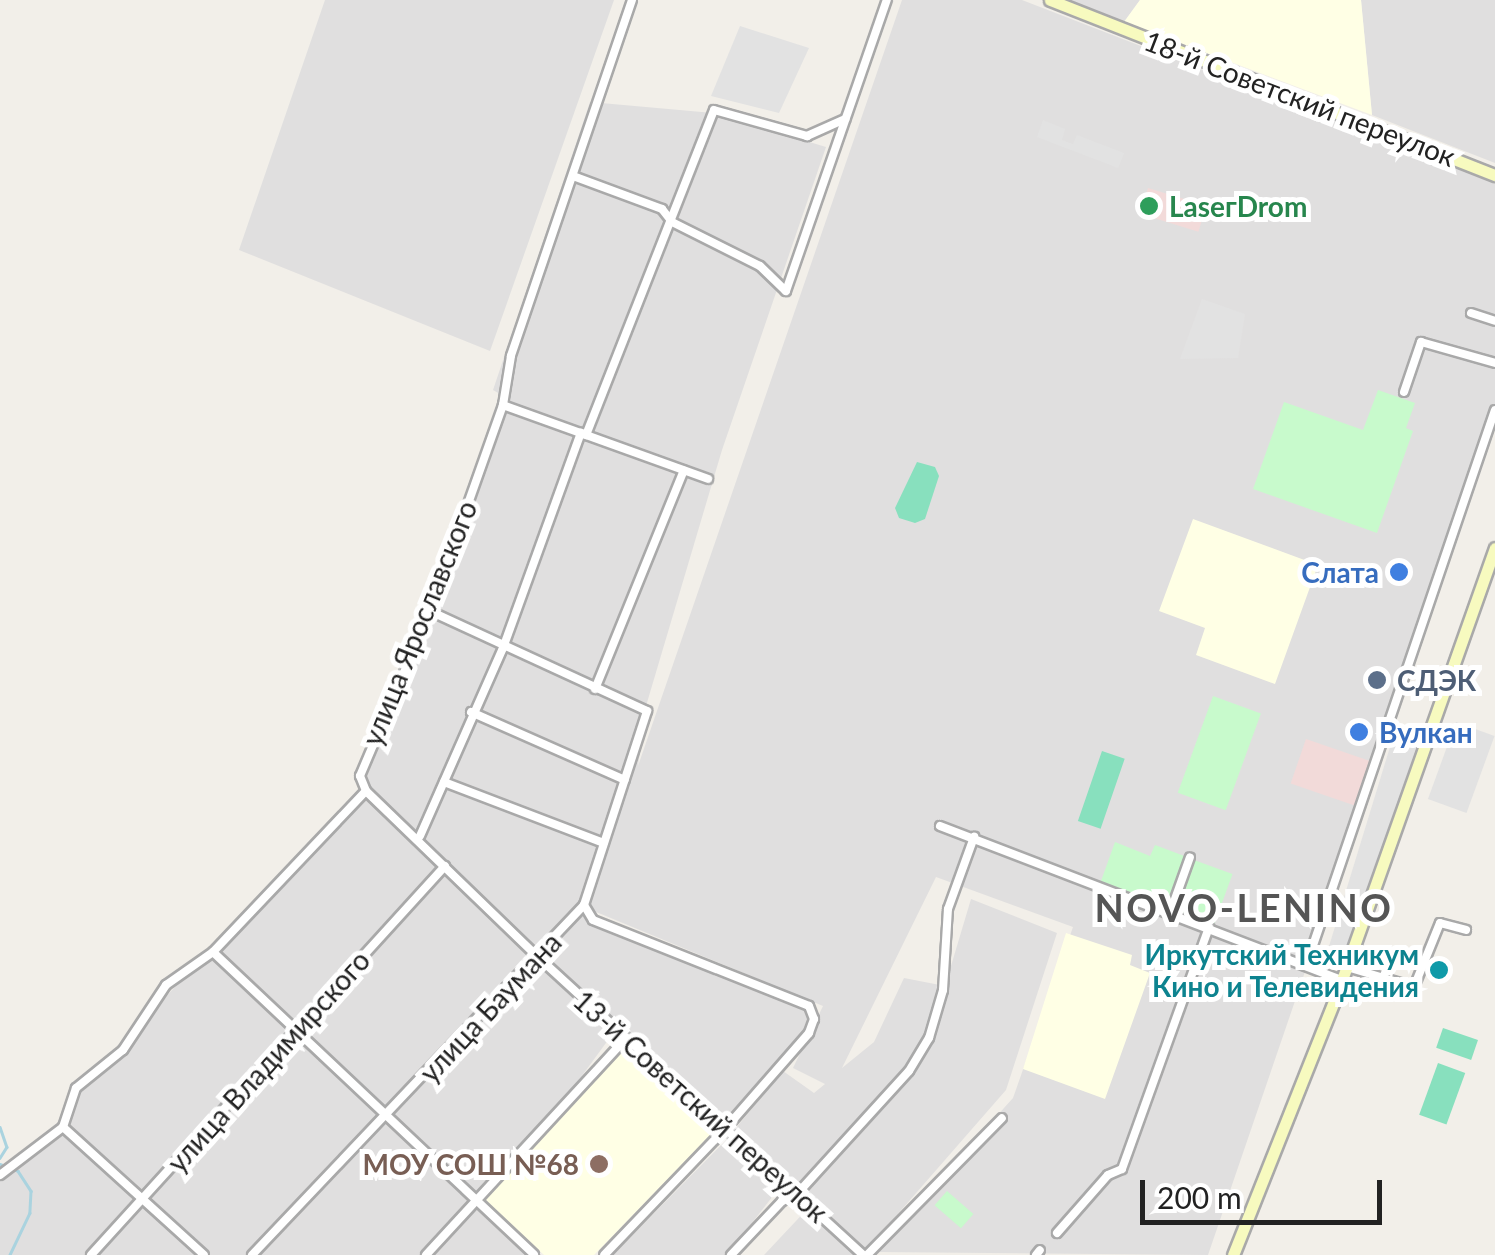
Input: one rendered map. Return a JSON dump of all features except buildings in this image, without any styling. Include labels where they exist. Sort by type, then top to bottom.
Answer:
[{"type":"main road","name":"18-й Советский переулок","points":[[1050,0],[1495,175]]},
{"type":"main road","points":[[1233,1255],[1342,980],[1494,556]]},
{"type":"street","name":"улица Ярославского","points":[[366,790],[364,760],[430,612],[503,406],[510,356],[632,0]]},
{"type":"street","points":[[573,176],[662,209],[672,222],[760,266],[786,291],[887,0]]},
{"type":"street","points":[[420,836],[471,712],[503,648],[583,434],[672,222],[714,110],[807,136],[845,119]]},
{"type":"street","points":[[1470,313],[1495,321]]},
{"type":"street","points":[[1404,392],[1421,342],[1495,363]]},
{"type":"street","points":[[503,406],[708,478]]},
{"type":"street","points":[[1306,966],[1494,417]]},
{"type":"street","points":[[430,612],[595,689],[684,470]]},
{"type":"street","name":"улица Баумана","points":[[252,1255],[388,1117],[584,905],[647,712],[595,689]]},
{"type":"street","points":[[471,712],[625,780]]},
{"type":"street","points":[[444,782],[604,843]]},
{"type":"street","points":[[0,1174],[63,1128],[76,1088],[123,1050],[180,970],[213,952],[366,790]]},
{"type":"street","name":"13-й Советский переулок","points":[[366,790],[420,836],[445,866],[538,956],[724,1130],[865,1255]]},
{"type":"street","points":[[940,826],[1342,980]]},
{"type":"street","points":[[730,1255],[782,1201],[797,1194],[909,1071],[929,1038],[943,990],[948,909],[974,838]]},
{"type":"street","points":[[1170,912],[1190,857]]},
{"type":"street","name":"улица Владимирского","points":[[90,1255],[445,866]]},
{"type":"street","points":[[584,905],[593,920],[809,1006],[809,1033],[724,1130],[604,1255]]},
{"type":"street","points":[[1346,966],[1414,987],[1440,924],[1466,930]]},
{"type":"street","points":[[1056,1234],[1108,1175],[1122,1169],[1209,927]]},
{"type":"street","points":[[213,952],[534,1255]]},
{"type":"street","points":[[426,1255],[626,1038]]},
{"type":"street","points":[[865,1255],[1002,1118]]},
{"type":"street","points":[[63,1128],[204,1255]]},
{"type":"shaded area","points":[[325,0],[614,0],[490,351],[239,250]]},
{"type":"shaded area","points":[[902,0],[1022,0],[1495,183],[1495,417],[1208,1255],[874,1252],[1013,1098],[1073,927],[936,877],[842,1068],[874,1042],[904,978],[945,986],[971,899],[1057,933],[1006,1090],[862,1255],[764,1255],[811,1205],[735,1129],[783,1071],[814,1093],[825,1084],[793,1068],[823,1006],[589,909],[617,823],[588,891],[541,956],[582,913],[590,925],[634,937],[806,1010],[806,1030],[724,1125],[614,1032],[529,1148],[558,1180],[514,1241],[529,1255],[0,1255],[0,1168],[57,1123],[80,1089],[360,788],[507,398],[493,390],[590,102],[713,113],[826,147],[722,450],[646,706],[638,766]]},
{"type":"shaded area","points":[[1070,0],[1140,0],[1124,22]]},
{"type":"shaded area","points":[[1140,0],[1361,0],[1372,115],[1124,22]]},
{"type":"shaded area","points":[[1361,0],[1495,0],[1495,163],[1372,115]]},
{"type":"shaded area","points":[[740,26],[809,48],[779,113],[711,96]]},
{"type":"shaded area","points":[[1043,120],[1065,129],[1062,140],[1073,144],[1077,135],[1124,153],[1118,168],[1037,137]]},
{"type":"shaded area","points":[[1148,188],[1206,206],[1198,232],[1140,214]]},
{"type":"shaded area","points":[[1202,299],[1245,314],[1238,358],[1180,359]]},
{"type":"shaded area","points":[[1193,519],[1318,565],[1275,684],[1196,655],[1205,628],[1159,611]]},
{"type":"shaded area","points":[[1456,722],[1495,736],[1466,813],[1428,799]]},
{"type":"shaded area","points":[[1397,724],[1423,732],[1353,959],[1327,952]]},
{"type":"shaded area","points":[[1306,739],[1375,763],[1360,807],[1291,783]]},
{"type":"shaded area","points":[[1066,933],[1132,955],[1130,965],[1150,973],[1105,1099],[1023,1069]]},
{"type":"shaded area","name":"МОУ СОШ №68","points":[[625,1045],[716,1129],[594,1255],[544,1255],[482,1198]]},
{"type":"shaded area","points":[[728,1138],[780,1187],[727,1255],[613,1255]]},
{"type":"green space","points":[[1378,390],[1415,403],[1406,428],[1413,431],[1377,533],[1253,489],[1284,402],[1363,430]]},
{"type":"green space","points":[[917,462],[935,467],[939,476],[925,519],[915,523],[899,518],[895,508]]},
{"type":"green space","points":[[1213,696],[1261,713],[1226,810],[1178,793]]},
{"type":"green space","points":[[1102,751],[1125,759],[1101,829],[1078,821]]},
{"type":"green space","points":[[1115,842],[1150,856],[1155,845],[1187,857],[1168,907],[1101,881]]},
{"type":"green space","points":[[1194,860],[1233,874],[1214,925],[1176,911]]},
{"type":"green space","points":[[1443,1028],[1478,1040],[1471,1060],[1436,1048]]},
{"type":"green space","points":[[1438,1063],[1465,1073],[1446,1125],[1419,1115]]},
{"type":"green space","points":[[947,1191],[973,1214],[961,1228],[935,1205]]},
{"type":"waterway","points":[[0,1127],[7,1147],[0,1158]]},
{"type":"waterway","points":[[0,1164],[18,1171],[31,1191],[30,1213],[10,1255]]},
{"type":"place","name":"LaseгDrom","points":[[1149,206]]},
{"type":"place","name":"Слата","points":[[1399,572]]},
{"type":"place","name":"СДЭК","points":[[1377,680]]},
{"type":"place","name":"Вулкан","points":[[1359,732]]},
{"type":"place","name":"Иркутский Техникум Кино и Телевидения","points":[[1439,970]]},
{"type":"place","name":"МОУ СОШ №68","points":[[599,1164]]},
{"type":"district","name":"NOVO-LENINO","points":[[1244,908]]}]
